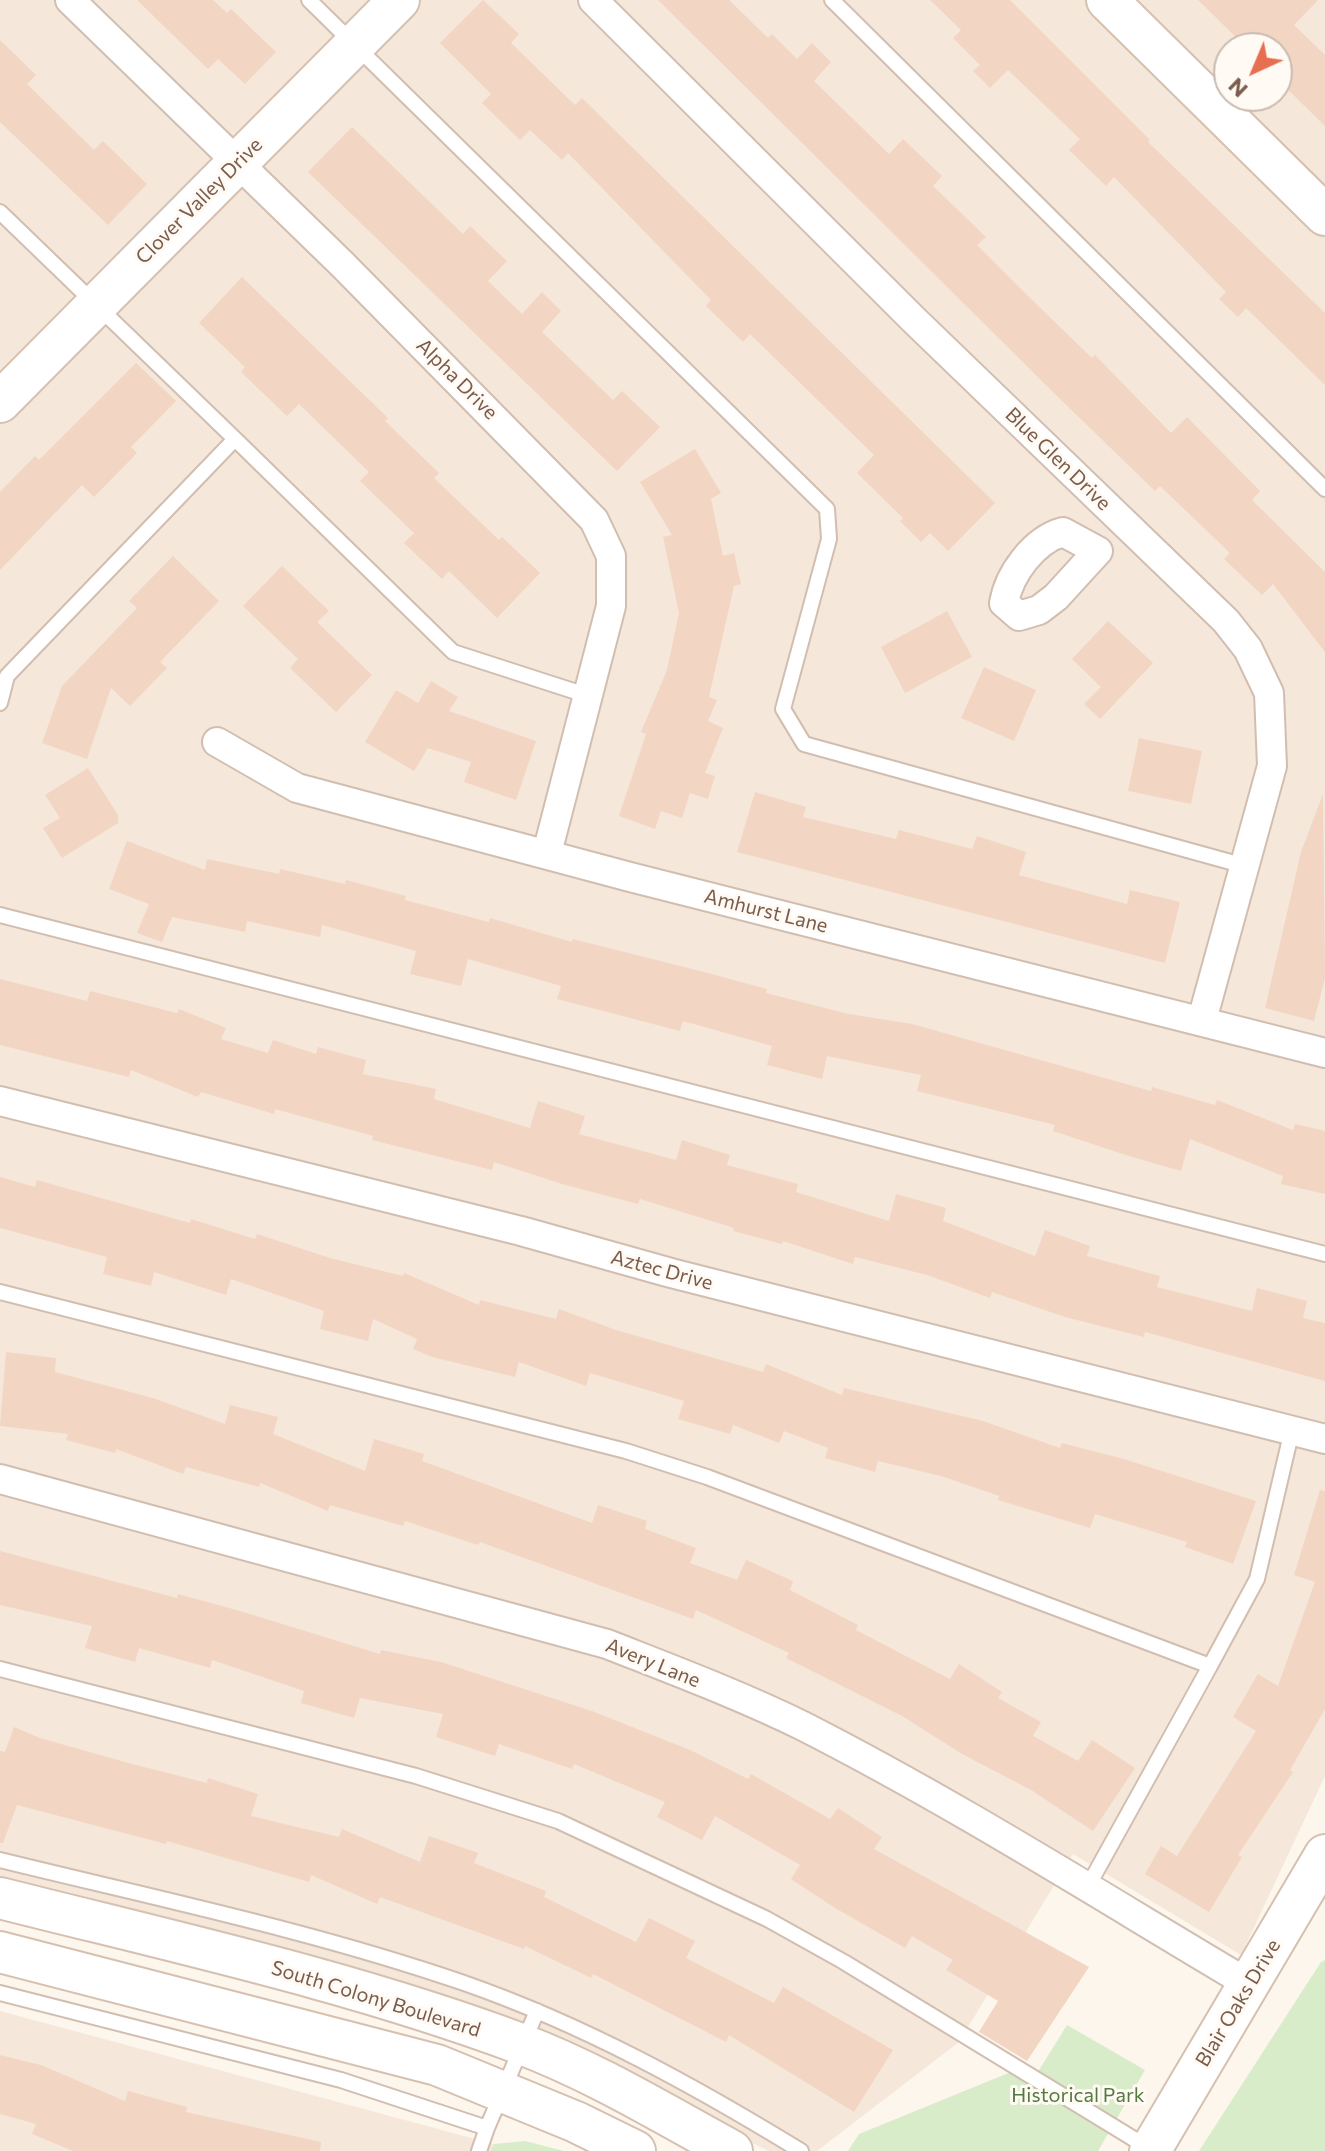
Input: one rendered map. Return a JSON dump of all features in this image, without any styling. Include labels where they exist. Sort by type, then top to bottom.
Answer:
[{"type":"main road","name":"Clover Valley Drive","points":[[0,402],[399,0]]},
{"type":"main road","points":[[1107,0],[1325,215]]},
{"type":"main road","name":"Blair Oaks Drive","points":[[1151,2150],[1325,1855]]},
{"type":"main road","name":"South Colony Boulevard","points":[[0,1898],[530,2028],[628,2092],[732,2151]]},
{"type":"main road","points":[[0,1952],[437,2065],[635,2151]]},
{"type":"street","name":"Alpha Drive","points":[[70,0],[594,520],[611,556],[611,606],[547,853]]},
{"type":"street","name":"Blue Glen Drive","points":[[593,0],[1226,621],[1248,649],[1269,693],[1272,766],[1202,1020]]},
{"type":"street","points":[[1098,551],[1124,523]]},
{"type":"street","name":"Amhurst Lane","points":[[217,742],[297,788],[891,944],[1325,1053]]},
{"type":"street","name":"Aztec Drive","points":[[0,1101],[521,1231],[671,1273],[1325,1439]]},
{"type":"street","name":"Avery Lane","points":[[0,1479],[607,1644],[799,1724],[872,1762],[1249,1984]]},
{"type":"lane","points":[[309,0],[827,509],[829,539],[783,709],[804,744],[1245,866]]},
{"type":"lane","points":[[832,0],[1325,489]]},
{"type":"lane","points":[[0,212],[453,652],[589,696]]},
{"type":"lane","points":[[0,703],[7,676],[235,439]]},
{"type":"lane","points":[[0,915],[1325,1254]]},
{"type":"lane","points":[[0,1292],[626,1451],[722,1482],[1210,1666]]},
{"type":"lane","points":[[1087,1888],[1257,1579],[1292,1430]]},
{"type":"lane","points":[[0,1669],[416,1776],[558,1821],[767,1919],[844,1962],[1151,2150]]},
{"type":"lane","points":[[0,1860],[363,1953],[463,1983],[530,2028],[687,2081],[801,2151]]},
{"type":"lane","points":[[0,1993],[341,2080],[487,2128]]},
{"type":"lane","points":[[479,2151],[530,2028]]},
{"type":"shaded area","points":[[0,0],[1325,0],[1325,1776],[1241,1955],[1073,1854],[959,2042],[817,2151],[769,2151],[482,2014],[0,1876]]},
{"type":"shaded area","points":[[0,2011],[494,2144],[491,2151],[0,2151]]},
{"type":"green space","points":[[1325,1960],[1325,2151],[1199,2151],[1321,1962]]},
{"type":"green space","name":"Historical Park","points":[[1067,2025],[1145,2070],[1098,2151],[848,2151],[859,2134],[1011,2072],[1031,2083]]},
{"type":"green space","points":[[525,2141],[564,2151],[491,2151],[494,2144]]},
{"type":"building","points":[[137,0],[213,0],[227,13],[231,9],[276,52],[245,84],[218,59],[208,69]]},
{"type":"building","points":[[483,0],[519,34],[511,43],[575,105],[582,98],[995,503],[948,551],[930,533],[921,542],[900,521],[903,518],[857,473],[874,455],[750,334],[743,342],[706,306],[711,300],[568,153],[562,160],[530,130],[520,140],[482,103],[491,94],[440,43]]},
{"type":"building","points":[[658,0],[729,0],[768,38],[772,34],[797,59],[812,43],[831,62],[814,81],[889,154],[903,139],[942,176],[933,186],[986,237],[977,245],[1029,297],[1092,358],[1095,355],[1171,433],[1187,417],[1260,491],[1252,500],[1325,572],[1325,652],[1273,584],[1262,595],[1224,559],[1230,553],[1160,486],[1155,491]]},
{"type":"building","points":[[930,0],[1010,0],[1150,140],[1148,142],[1325,313],[1325,385],[1246,308],[1238,317],[1219,299],[1226,292],[1114,177],[1106,186],[1069,150],[1080,139],[1008,70],[990,88],[973,71],[980,65],[953,38],[961,30]]},
{"type":"building","points":[[1198,0],[1318,0],[1294,25],[1325,55],[1325,126],[1293,95],[1293,32],[1231,32]]},
{"type":"building","points":[[0,40],[36,75],[27,84],[94,150],[103,141],[147,184],[108,225],[0,122]]},
{"type":"building","points":[[352,127],[463,234],[470,226],[507,261],[488,281],[522,314],[542,292],[561,311],[542,332],[613,400],[622,391],[660,427],[617,471],[308,172]]},
{"type":"building","points":[[242,277],[388,418],[385,421],[439,473],[434,478],[499,540],[502,537],[540,573],[497,618],[449,571],[442,579],[404,543],[414,533],[360,481],[369,472],[299,404],[287,416],[241,372],[245,367],[199,323]]},
{"type":"building","points":[[136,363],[176,401],[131,447],[137,453],[94,497],[82,485],[0,570],[0,492],[35,456],[39,460]]},
{"type":"building","points":[[695,449],[721,493],[711,499],[723,556],[734,553],[741,584],[734,586],[709,697],[717,700],[708,721],[723,728],[705,773],[715,776],[708,799],[690,793],[682,818],[661,811],[655,829],[619,816],[646,734],[641,732],[667,670],[679,613],[663,537],[672,535],[640,482]]},
{"type":"building","points":[[173,556],[219,601],[160,662],[167,668],[130,706],[111,688],[87,759],[42,743],[62,686],[137,608],[129,601]]},
{"type":"building","points":[[282,566],[329,611],[317,622],[372,675],[336,712],[290,668],[298,659],[243,606]]},
{"type":"building","points":[[947,611],[972,657],[905,693],[881,647]]},
{"type":"building","points":[[1108,621],[1153,663],[1100,719],[1084,704],[1101,687],[1072,659]]},
{"type":"building","points":[[984,667],[1036,690],[1014,741],[961,718]]},
{"type":"building","points":[[431,681],[458,697],[449,711],[536,741],[516,800],[464,782],[471,762],[428,748],[414,771],[365,742],[396,690],[418,703]]},
{"type":"building","points":[[1139,738],[1202,751],[1191,804],[1128,791]]},
{"type":"building","points":[[88,768],[118,815],[118,823],[62,858],[43,828],[60,818],[45,795]]},
{"type":"building","points":[[755,792],[806,807],[803,817],[896,839],[899,830],[972,849],[977,836],[1026,852],[1019,875],[1127,904],[1130,890],[1180,902],[1165,963],[737,852]]},
{"type":"building","points":[[1323,794],[1325,978],[1314,1021],[1265,1008],[1301,852]]},
{"type":"building","points":[[127,841],[205,870],[207,859],[279,874],[280,869],[345,884],[346,880],[406,896],[405,900],[489,922],[490,918],[572,942],[573,939],[708,973],[767,989],[766,993],[849,1014],[912,1024],[1151,1091],[1152,1087],[1215,1105],[1217,1100],[1293,1130],[1295,1124],[1325,1131],[1325,1194],[1281,1184],[1283,1176],[1190,1139],[1181,1171],[1132,1157],[1053,1131],[1055,1125],[917,1091],[921,1075],[827,1056],[822,1079],[767,1065],[772,1046],[683,1021],[680,1031],[557,999],[561,986],[468,959],[461,986],[410,974],[416,951],[322,925],[320,937],[247,921],[245,932],[172,917],[162,942],[137,933],[149,904],[109,889]]},
{"type":"building","points":[[0,979],[87,1001],[90,991],[177,1013],[179,1009],[226,1028],[221,1039],[268,1053],[273,1040],[316,1054],[318,1047],[366,1060],[363,1074],[436,1089],[434,1099],[530,1128],[538,1101],[585,1116],[579,1134],[676,1160],[682,1140],[730,1155],[727,1165],[798,1184],[796,1192],[889,1221],[896,1194],[946,1208],[943,1221],[1035,1256],[1045,1230],[1090,1246],[1087,1256],[1160,1276],[1157,1287],[1252,1311],[1257,1288],[1307,1301],[1303,1318],[1325,1323],[1325,1381],[1145,1332],[1144,1337],[1065,1317],[992,1292],[990,1298],[927,1275],[855,1257],[853,1264],[783,1241],[782,1244],[733,1231],[734,1228],[640,1199],[638,1204],[494,1162],[492,1170],[372,1140],[373,1136],[275,1109],[274,1114],[201,1092],[198,1097],[131,1070],[129,1077],[0,1045]]},
{"type":"building","points":[[0,1177],[35,1187],[37,1180],[190,1223],[191,1219],[255,1239],[257,1234],[330,1258],[403,1276],[404,1273],[479,1305],[480,1300],[556,1319],[559,1309],[616,1330],[763,1372],[766,1364],[842,1395],[844,1388],[983,1421],[1060,1448],[1062,1443],[1124,1459],[1256,1501],[1233,1564],[1185,1547],[1187,1542],[1095,1514],[1090,1528],[998,1500],[999,1496],[941,1476],[878,1461],[875,1472],[825,1458],[828,1448],[784,1431],[779,1443],[733,1425],[730,1434],[678,1419],[684,1401],[590,1373],[586,1386],[519,1362],[515,1377],[432,1357],[413,1349],[417,1339],[373,1319],[368,1341],[320,1329],[324,1311],[231,1279],[226,1295],[154,1272],[151,1286],[103,1274],[107,1257],[0,1228]]},
{"type":"building","points":[[6,1352],[56,1358],[55,1372],[153,1398],[225,1424],[230,1405],[278,1417],[273,1434],[365,1471],[374,1439],[424,1454],[422,1461],[592,1523],[598,1505],[647,1521],[645,1529],[696,1548],[690,1563],[737,1580],[746,1560],[793,1581],[790,1590],[858,1625],[856,1630],[950,1679],[959,1664],[1002,1692],[998,1698],[1041,1722],[1033,1736],[1078,1761],[1092,1740],[1135,1768],[1093,1831],[1031,1790],[962,1754],[902,1716],[786,1658],[789,1653],[696,1610],[693,1619],[480,1542],[478,1545],[405,1521],[403,1526],[330,1505],[328,1511],[260,1483],[259,1487],[186,1467],[183,1474],[116,1449],[115,1453],[66,1440],[68,1434],[0,1426]]},
{"type":"building","points":[[1320,1490],[1325,1491],[1325,1709],[1290,1770],[1293,1772],[1238,1855],[1242,1857],[1209,1912],[1145,1874],[1161,1846],[1177,1856],[1256,1731],[1233,1717],[1258,1674],[1278,1686],[1315,1582],[1294,1575]]},
{"type":"building","points":[[0,1551],[177,1598],[178,1594],[380,1654],[381,1650],[441,1662],[592,1711],[690,1750],[748,1779],[751,1774],[830,1819],[838,1808],[882,1837],[874,1849],[1089,1967],[1027,2061],[979,2032],[998,2001],[946,1970],[953,1960],[912,1936],[905,1948],[835,1908],[791,1879],[800,1865],[715,1816],[702,1840],[657,1817],[665,1802],[574,1764],[572,1769],[499,1744],[495,1756],[436,1737],[443,1714],[360,1698],[354,1718],[301,1703],[304,1691],[212,1660],[210,1668],[139,1648],[135,1662],[85,1648],[92,1626],[0,1605]]},
{"type":"building","points":[[14,1727],[40,1738],[132,1764],[207,1783],[208,1778],[258,1794],[251,1816],[339,1837],[342,1829],[420,1862],[429,1836],[478,1853],[474,1863],[546,1891],[544,1897],[636,1942],[649,1918],[695,1941],[686,1958],[774,2003],[783,1987],[893,2050],[854,2112],[729,2035],[726,2042],[593,1974],[591,1978],[525,1946],[524,1949],[380,1897],[377,1904],[311,1875],[309,1882],[167,1841],[166,1844],[17,1805],[3,1843],[0,1843],[0,1751],[5,1752]]},
{"type":"building","points":[[0,2055],[41,2065],[125,2101],[128,2091],[187,2107],[186,2112],[321,2142],[320,2151],[73,2151],[32,2134],[36,2124],[0,2114]]}]
